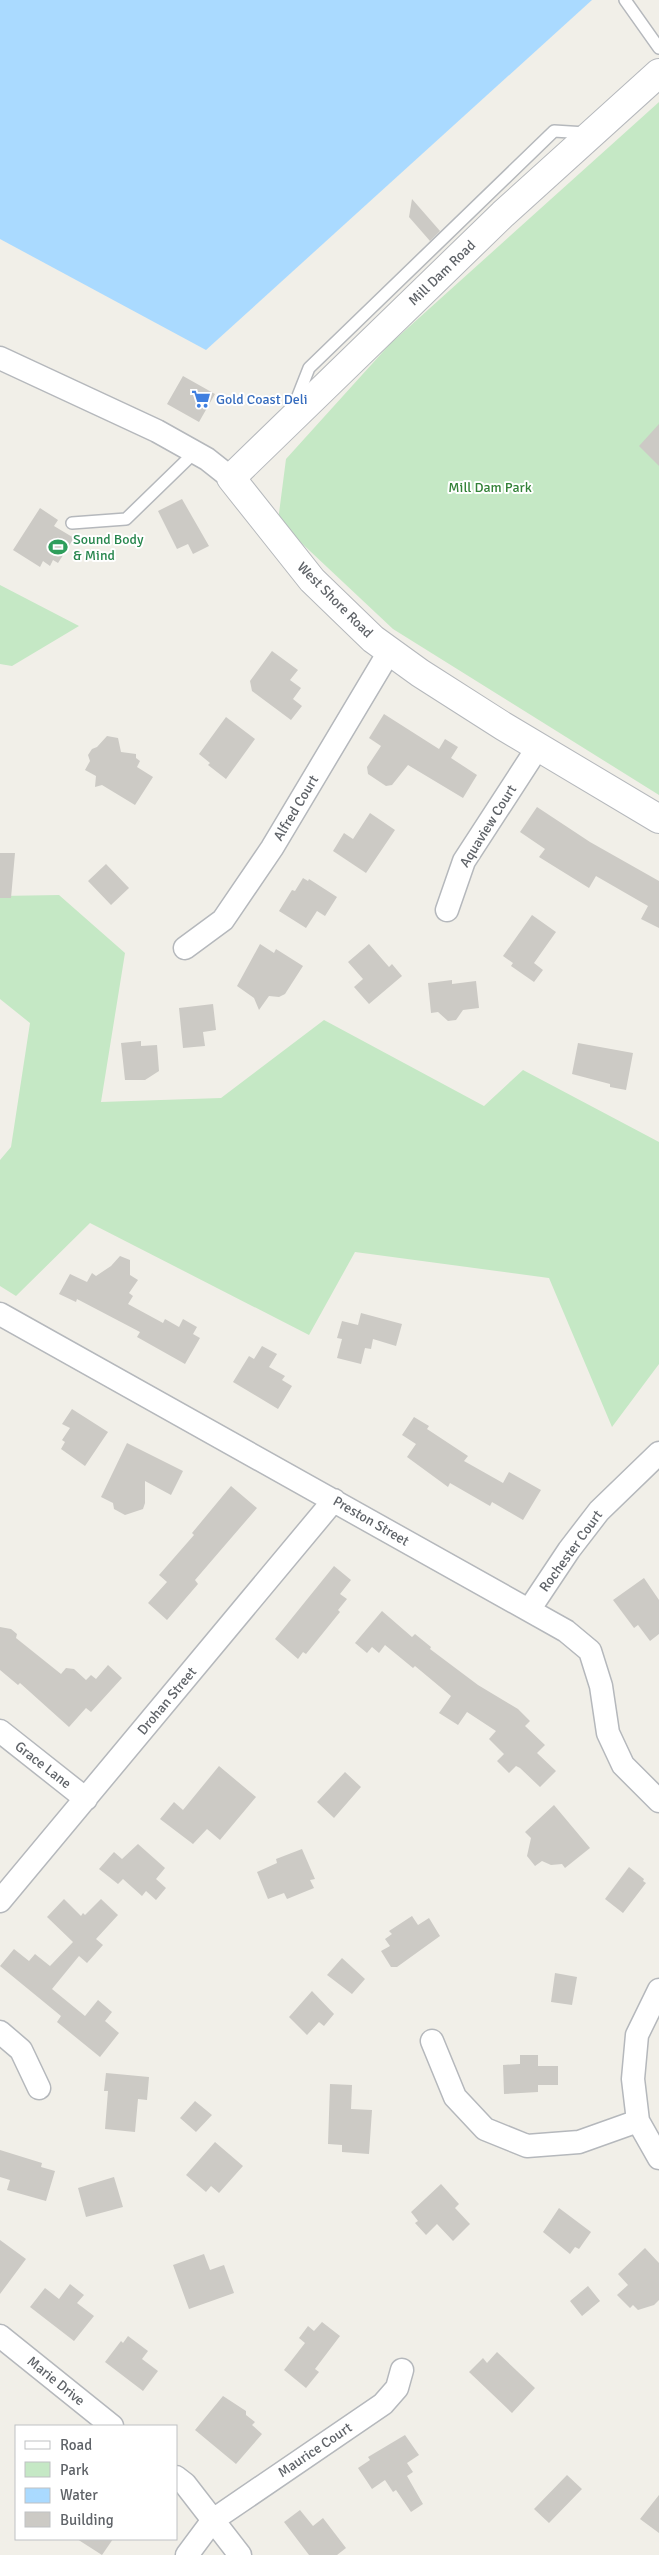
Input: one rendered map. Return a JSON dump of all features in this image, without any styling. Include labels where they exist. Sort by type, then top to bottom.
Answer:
[{"type":"street","name":"Mill Dam Road","points":[[231,478],[290,418],[591,133],[659,73]]},
{"type":"street","name":"West Shore Road","points":[[0,358],[195,452],[231,478],[312,580],[346,614],[389,652],[538,747],[659,819]]},
{"type":"street","name":"Alfred Court","points":[[184,948],[223,920],[272,848],[389,652]]},
{"type":"street","name":"Aquaview Court","points":[[447,910],[464,860],[538,747]]},
{"type":"street","name":"Preston Street","points":[[0,1314],[566,1631],[590,1651],[601,1686],[608,1733],[623,1765],[659,1801]]},
{"type":"street","name":"Rochester Court","points":[[529,1610],[569,1550],[599,1511],[659,1454]]},
{"type":"street","name":"Drohan Street","points":[[0,1901],[334,1500]]},
{"type":"street","name":"Grace Lane","points":[[0,1731],[86,1799]]},
{"type":"street","points":[[659,1990],[637,2036],[633,2079],[638,2120],[659,2158]]},
{"type":"street","points":[[0,2032],[21,2050],[39,2088]]},
{"type":"street","points":[[432,2041],[455,2096],[467,2110],[485,2129],[527,2146],[580,2142],[638,2120]]},
{"type":"street","name":"Marie Drive","points":[[0,2336],[111,2425]]},
{"type":"street","name":"Maurice Court","points":[[187,2555],[213,2520],[383,2404],[397,2388],[402,2370]]},
{"type":"street","points":[[178,2479],[185,2484],[240,2555]]},
{"type":"lane","points":[[626,0],[659,48]]},
{"type":"lane","points":[[72,523],[126,519],[195,452]]},
{"type":"green space","name":"Mill Dam Park","points":[[659,102],[659,795],[393,629],[278,521],[286,459],[390,344]]},
{"type":"green space","points":[[0,585],[79,626],[12,666],[0,664]]},
{"type":"green space","points":[[59,895],[125,953],[101,1102],[221,1098],[324,1020],[484,1106],[523,1070],[659,1142],[659,1364],[612,1427],[549,1278],[355,1252],[309,1335],[90,1223],[16,1296],[0,1286],[0,1160],[11,1147],[30,1023],[0,999],[0,896]]},
{"type":"water","points":[[0,0],[592,0],[206,350],[0,239]]},
{"type":"building","points":[[412,199],[440,231],[430,241],[409,217]]},
{"type":"building","points":[[183,376],[215,394],[199,422],[167,404]]},
{"type":"building","points":[[659,424],[659,466],[639,446]]},
{"type":"building","points":[[182,499],[209,546],[193,554],[188,544],[177,549],[158,511]]},
{"type":"building","points":[[40,508],[58,520],[54,526],[74,538],[58,563],[53,560],[50,566],[43,561],[40,567],[13,550]]},
{"type":"building","points":[[272,651],[298,670],[290,680],[301,688],[293,699],[302,706],[291,720],[252,691],[250,681]]},
{"type":"building","points":[[384,714],[439,749],[445,739],[458,747],[451,758],[477,775],[463,798],[408,765],[392,785],[386,786],[368,774],[367,767],[381,746],[369,738]]},
{"type":"building","points":[[226,717],[255,739],[226,779],[208,765],[210,763],[199,754]]},
{"type":"building","points":[[107,736],[118,738],[121,752],[136,754],[136,758],[140,761],[137,767],[153,777],[135,805],[102,785],[95,787],[96,776],[85,770],[90,761],[88,755]]},
{"type":"building","points":[[537,807],[590,842],[659,881],[659,928],[641,919],[648,906],[596,876],[589,888],[539,857],[545,849],[520,832]]},
{"type":"building","points":[[370,813],[395,830],[366,873],[333,851],[344,833],[353,839]]},
{"type":"building","points":[[0,853],[15,853],[11,898],[0,898]]},
{"type":"building","points":[[106,864],[129,888],[111,905],[88,881]]},
{"type":"building","points":[[303,878],[308,881],[309,879],[337,897],[325,916],[317,911],[306,928],[279,911],[292,890],[295,891]]},
{"type":"building","points":[[532,915],[556,932],[534,963],[543,970],[534,982],[511,966],[513,963],[503,956]]},
{"type":"building","points":[[260,944],[274,953],[276,949],[303,966],[285,994],[279,997],[269,996],[259,1010],[254,998],[237,986]]},
{"type":"building","points":[[369,944],[389,967],[392,964],[402,976],[369,1004],[354,987],[363,979],[348,962]]},
{"type":"building","points":[[452,980],[452,984],[476,981],[479,1008],[463,1010],[456,1020],[448,1021],[438,1012],[431,1013],[428,983]]},
{"type":"building","points":[[213,1004],[216,1030],[203,1032],[205,1046],[183,1048],[179,1008]]},
{"type":"building","points":[[141,1041],[141,1046],[157,1045],[159,1071],[145,1080],[125,1080],[121,1043]]},
{"type":"building","points":[[578,1043],[633,1053],[626,1090],[610,1087],[610,1084],[572,1074]]},
{"type":"building","points":[[120,1256],[130,1260],[130,1275],[138,1280],[129,1293],[133,1296],[128,1304],[163,1323],[165,1319],[179,1327],[183,1319],[197,1327],[193,1334],[200,1338],[185,1364],[137,1337],[140,1332],[77,1299],[76,1302],[59,1294],[70,1274],[87,1282],[92,1273],[96,1276],[111,1266]]},
{"type":"building","points":[[361,1313],[402,1324],[396,1346],[373,1339],[371,1349],[365,1348],[361,1364],[337,1358],[342,1339],[337,1338],[342,1321],[358,1325]]},
{"type":"building","points":[[262,1346],[277,1354],[269,1367],[285,1376],[282,1380],[292,1386],[278,1409],[233,1382],[249,1356],[254,1359]]},
{"type":"building","points":[[72,1409],[108,1432],[85,1466],[61,1449],[65,1442],[62,1440],[70,1428],[62,1424]]},
{"type":"building","points":[[414,1417],[429,1426],[427,1429],[468,1456],[464,1461],[503,1483],[509,1472],[541,1490],[523,1520],[492,1502],[490,1506],[450,1483],[448,1487],[407,1457],[416,1444],[402,1435]]},
{"type":"building","points":[[127,1443],[183,1471],[171,1495],[145,1481],[145,1503],[143,1509],[125,1515],[114,1509],[113,1503],[101,1497]]},
{"type":"building","points":[[231,1486],[257,1508],[195,1580],[198,1584],[167,1620],[148,1603],[167,1582],[159,1575],[194,1535],[192,1533]]},
{"type":"building","points":[[334,1566],[351,1580],[340,1594],[347,1599],[338,1610],[340,1612],[306,1654],[303,1652],[298,1659],[275,1639]]},
{"type":"building","points":[[644,1578],[659,1600],[659,1634],[650,1641],[638,1625],[634,1628],[613,1600]]},
{"type":"building","points":[[382,1611],[412,1637],[415,1634],[431,1647],[430,1649],[478,1685],[518,1709],[530,1721],[525,1726],[545,1745],[537,1753],[556,1771],[540,1787],[520,1768],[516,1766],[509,1773],[497,1761],[504,1754],[489,1739],[496,1731],[467,1712],[458,1725],[439,1713],[451,1696],[415,1666],[413,1668],[385,1645],[379,1653],[372,1647],[367,1653],[355,1643]]},
{"type":"building","points":[[0,1627],[11,1629],[17,1634],[16,1638],[61,1674],[66,1668],[74,1669],[86,1680],[91,1675],[96,1679],[108,1665],[122,1678],[91,1712],[86,1708],[69,1727],[20,1683],[18,1685],[0,1670]]},
{"type":"building","points":[[219,1766],[256,1797],[220,1840],[207,1829],[193,1844],[160,1819],[174,1802],[183,1810]]},
{"type":"building","points":[[345,1772],[361,1787],[334,1818],[317,1802]]},
{"type":"building","points":[[554,1805],[590,1848],[565,1868],[562,1864],[551,1865],[542,1861],[535,1866],[527,1856],[531,1838],[525,1832]]},
{"type":"building","points":[[138,1844],[165,1868],[156,1879],[166,1888],[156,1900],[146,1891],[142,1896],[123,1879],[118,1884],[99,1869],[114,1852],[122,1859]]},
{"type":"building","points":[[302,1849],[315,1879],[310,1880],[314,1888],[287,1899],[284,1893],[268,1899],[257,1872],[277,1863],[276,1859]]},
{"type":"building","points":[[629,1867],[644,1879],[643,1881],[646,1883],[623,1913],[605,1899]]},
{"type":"building","points":[[64,1899],[81,1916],[83,1913],[85,1915],[101,1899],[118,1915],[96,1939],[103,1945],[87,1963],[79,1956],[52,1989],[85,2016],[98,2000],[112,2012],[105,2021],[119,2033],[100,2057],[57,2022],[61,2016],[0,1966],[14,1949],[29,1961],[35,1954],[50,1966],[73,1942],[47,1917]]},
{"type":"building","points":[[412,1916],[418,1925],[429,1918],[440,1936],[397,1967],[391,1967],[381,1951],[390,1946],[385,1939],[392,1934],[389,1931]]},
{"type":"building","points":[[342,1958],[365,1979],[352,1994],[327,1975]]},
{"type":"building","points":[[555,1973],[577,1977],[572,2005],[551,2002]]},
{"type":"building","points":[[312,1991],[334,2014],[324,2026],[319,2022],[307,2035],[289,2017]]},
{"type":"building","points":[[520,2055],[538,2055],[538,2066],[558,2066],[558,2085],[538,2085],[538,2092],[504,2094],[503,2065],[520,2064]]},
{"type":"building","points":[[106,2073],[149,2077],[147,2100],[138,2099],[135,2132],[105,2129],[108,2091],[104,2091]]},
{"type":"building","points":[[330,2084],[352,2085],[351,2109],[372,2110],[369,2154],[342,2152],[342,2145],[328,2144]]},
{"type":"building","points":[[195,2101],[212,2115],[196,2132],[180,2118]]},
{"type":"building","points":[[215,2142],[243,2166],[219,2193],[211,2186],[206,2192],[186,2175]]},
{"type":"building","points":[[0,2150],[42,2163],[41,2167],[55,2171],[46,2201],[7,2190],[10,2180],[0,2177]]},
{"type":"building","points":[[114,2177],[123,2207],[86,2217],[78,2188]]},
{"type":"building","points":[[441,2184],[459,2204],[455,2208],[470,2224],[453,2241],[437,2224],[426,2235],[415,2223],[418,2221],[411,2212]]},
{"type":"building","points":[[559,2208],[591,2232],[579,2249],[575,2247],[570,2254],[543,2232]]},
{"type":"building","points":[[0,2240],[26,2259],[0,2294]]},
{"type":"building","points":[[645,2248],[659,2263],[659,2300],[654,2305],[638,2310],[633,2305],[630,2308],[617,2295],[628,2285],[618,2274]]},
{"type":"building","points":[[204,2254],[210,2270],[224,2265],[234,2293],[189,2309],[173,2265]]},
{"type":"building","points":[[70,2284],[84,2295],[77,2303],[94,2316],[74,2341],[30,2307],[45,2288],[59,2299]]},
{"type":"building","points":[[588,2286],[600,2301],[582,2316],[570,2301]]},
{"type":"building","points":[[322,2322],[340,2336],[315,2369],[319,2372],[306,2388],[284,2370],[305,2343],[299,2338],[308,2326],[314,2331]]},
{"type":"building","points":[[128,2336],[148,2351],[142,2359],[158,2371],[143,2391],[105,2362],[121,2341],[123,2343]]},
{"type":"building","points":[[497,2352],[535,2388],[512,2413],[469,2372],[483,2358],[487,2363]]},
{"type":"building","points":[[223,2396],[246,2411],[246,2415],[255,2422],[252,2425],[262,2434],[236,2464],[195,2430]]},
{"type":"building","points":[[405,2435],[419,2455],[407,2463],[413,2472],[407,2476],[423,2504],[411,2512],[396,2490],[393,2492],[385,2480],[372,2489],[358,2468],[370,2460],[368,2457]]},
{"type":"building","points":[[567,2475],[582,2489],[549,2523],[534,2509]]},
{"type":"building","points":[[659,2495],[659,2533],[640,2519]]},
{"type":"building","points":[[300,2510],[313,2526],[323,2518],[346,2548],[337,2555],[309,2555],[284,2522]]},
{"type":"building","points":[[79,2540],[112,2540],[102,2555]]},
{"type":"place","name":"Gold Coast Deli","points":[[201,399]]},
{"type":"place","name":"Sound Body & Mind","points":[[58,547]]}]
